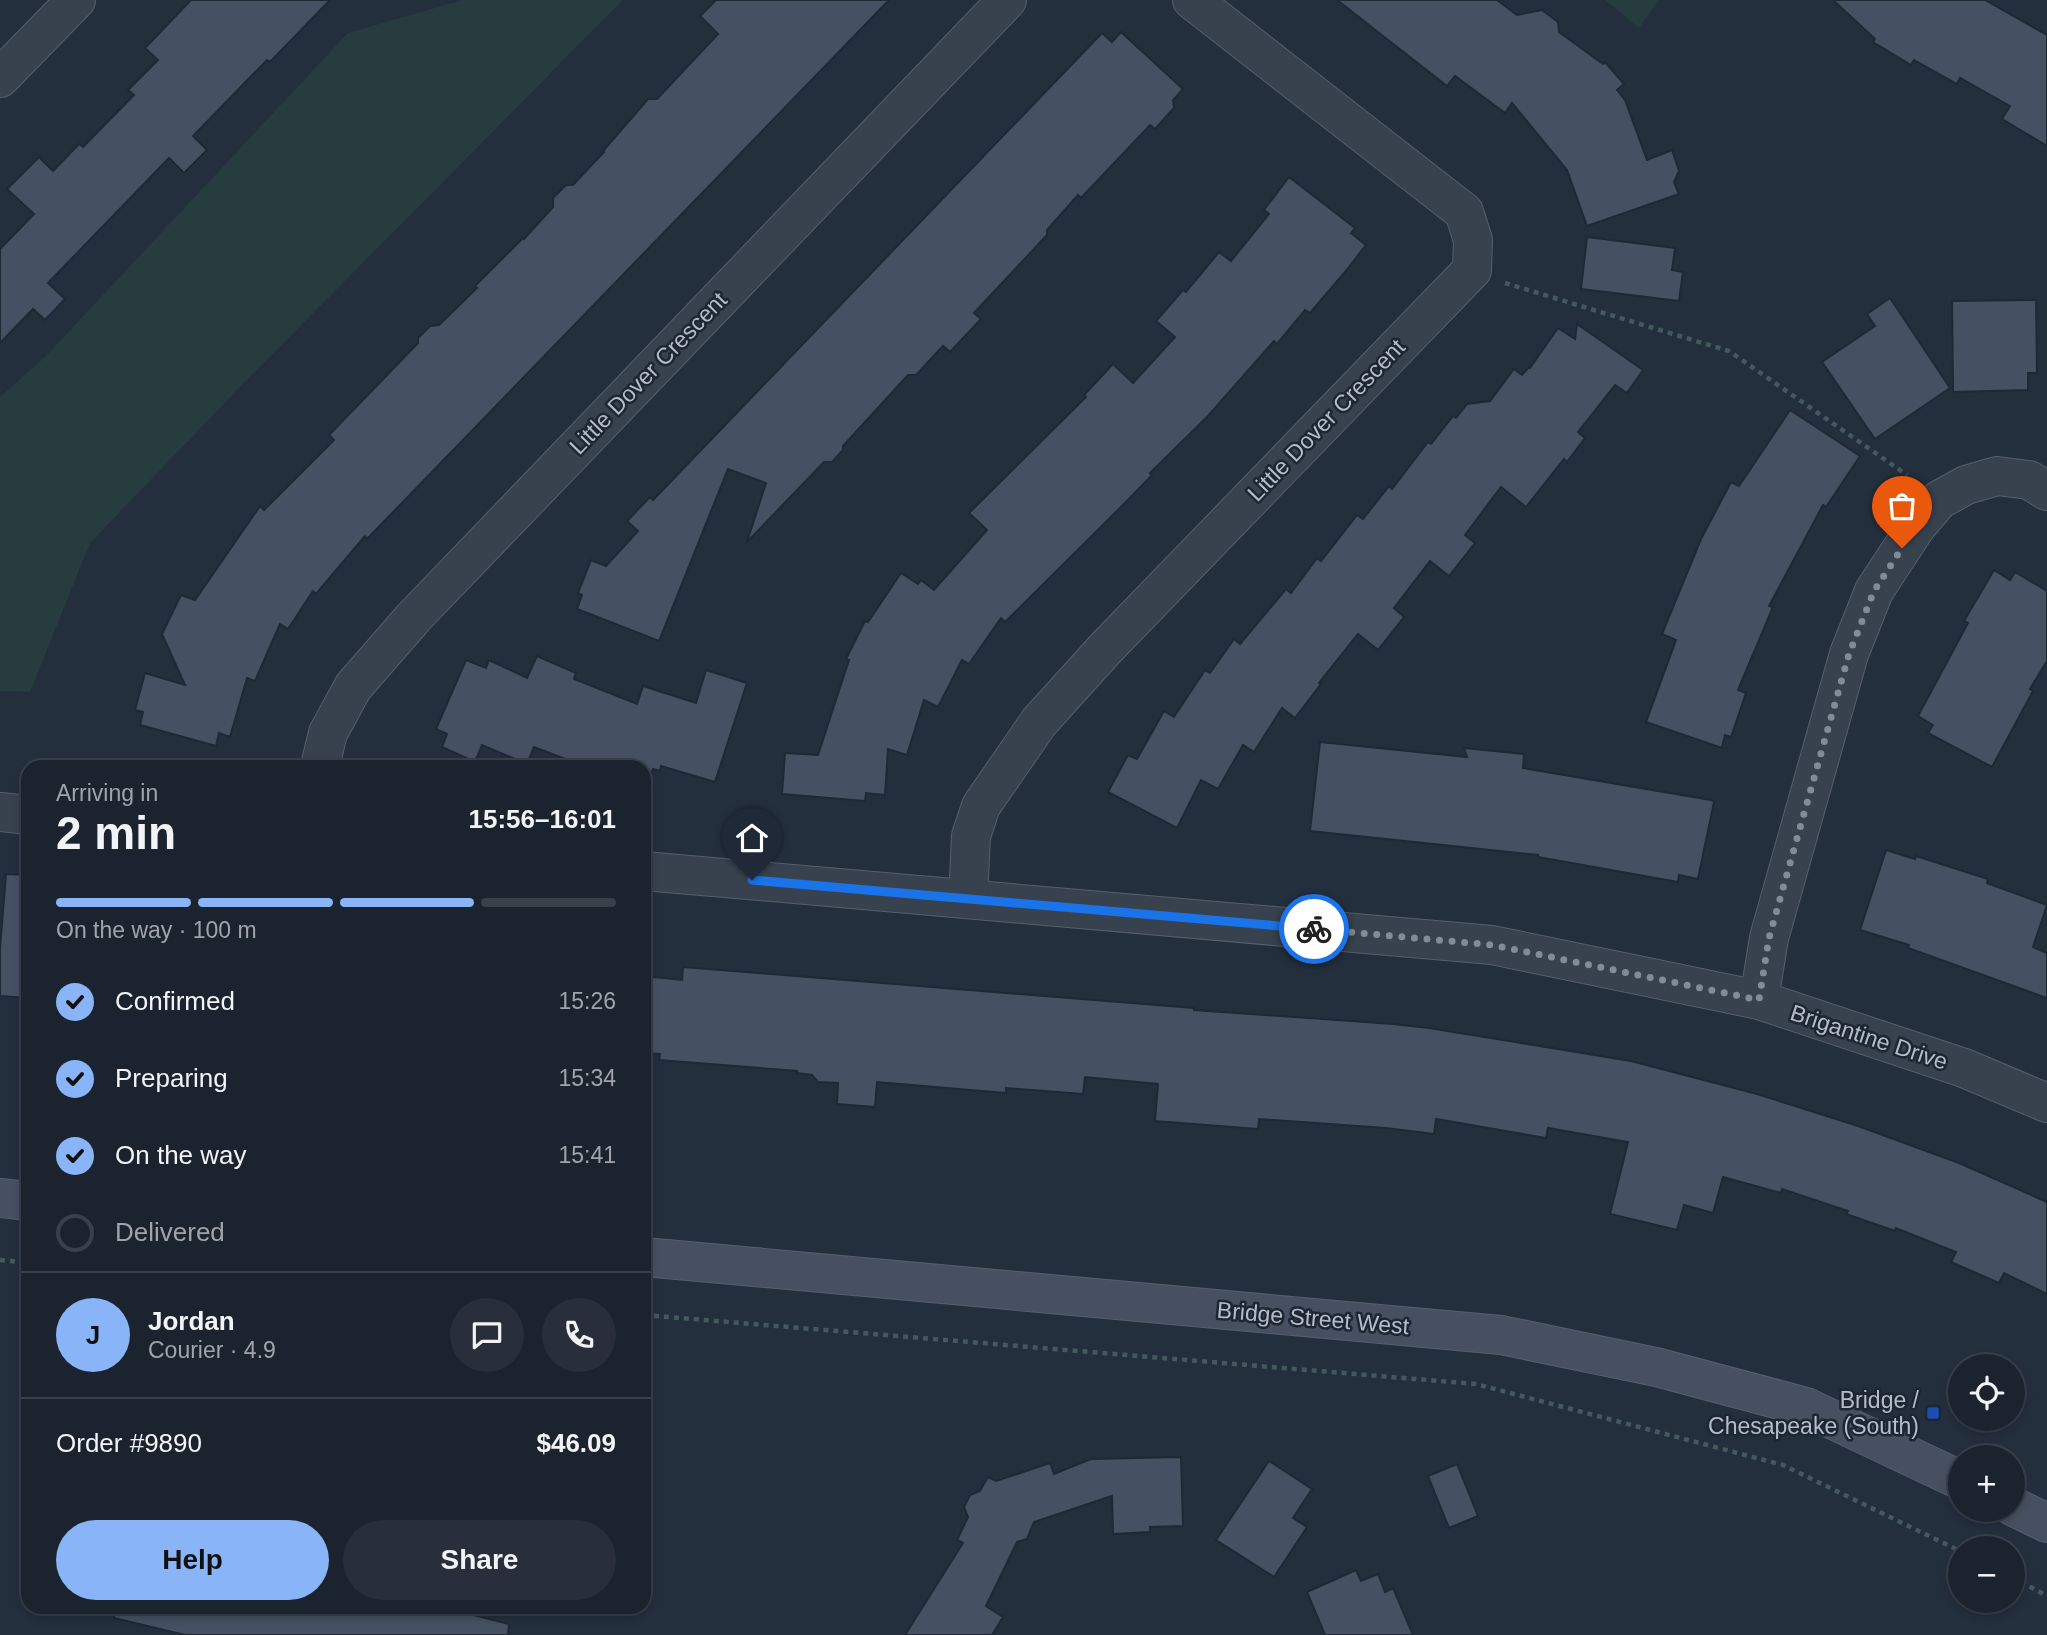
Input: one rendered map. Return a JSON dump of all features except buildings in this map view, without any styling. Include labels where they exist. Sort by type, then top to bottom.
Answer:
[{"type":"main road","points":[[0,1198],[21,1200]]},
{"type":"main road","name":"Bridge Street West","points":[[651,1258],[1501,1335],[1656,1367],[1806,1407],[1948,1474]]},
{"type":"main road","points":[[2025,1512],[2047,1523]]},
{"type":"street","points":[[0,78],[76,0]]},
{"type":"street","name":"Little Dover Crescent","points":[[321,760],[328,733],[353,687],[414,617],[1007,0]]},
{"type":"street","points":[[1192,0],[1464,212],[1473,240],[1472,270]]},
{"type":"street","name":"Little Dover Crescent","points":[[968,899],[971,836],[981,806],[1039,722],[1105,649],[1472,270]]},
{"type":"street","points":[[1759,1000],[1776,912],[1849,654],[1874,591],[1916,527],[1939,500],[1966,485],[1997,476],[2029,480],[2047,491]]},
{"type":"street","points":[[0,812],[21,814]]},
{"type":"street","name":"Brigantine Drive","points":[[651,872],[1493,945],[1759,1000],[1964,1068],[2047,1103]]},
{"type":"path","points":[[1472,270],[1529,291],[1729,351],[1907,475]]},
{"type":"path","points":[[0,1261],[21,1262]]},
{"type":"path","points":[[651,1316],[1476,1384],[1783,1465],[1948,1545]]},
{"type":"path","points":[[2025,1584],[2047,1596]]},
{"type":"green space","points":[[463,0],[623,0],[240,387],[90,543],[30,692],[0,691],[0,397],[46,356],[348,33]]},
{"type":"green space","points":[[1605,0],[1658,0],[1639,28]]},
{"type":"way so far","points":[[1314,929],[1493,945],[1759,1000],[1769,938],[1849,654],[1874,591],[1902,548]]},
{"type":"place","name":"Bridge / Chesapeake (South)","points":[[1933,1413]]},
{"type":"route","points":[[752,880],[1314,929]]}]
